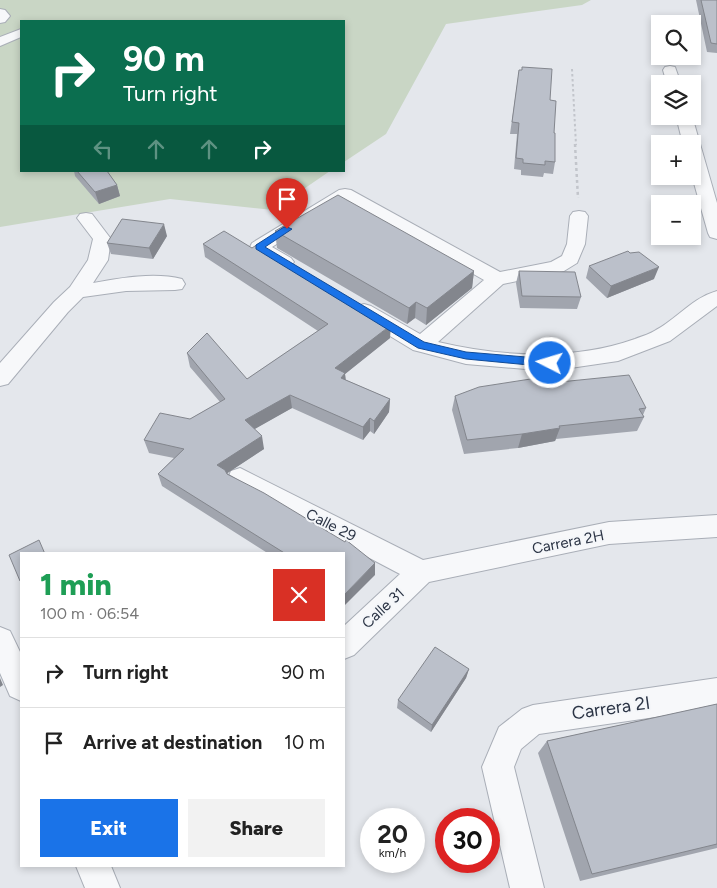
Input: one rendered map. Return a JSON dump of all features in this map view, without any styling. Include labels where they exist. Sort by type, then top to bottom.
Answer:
[{"type":"street","points":[[0,13],[4,16],[0,19]]},
{"type":"street","points":[[0,42],[20,33]]},
{"type":"street","points":[[701,177],[717,233]]},
{"type":"street","points":[[302,273],[259,247],[344,194],[497,279]]},
{"type":"street","points":[[421,345],[497,279],[557,266],[570,259],[576,244],[579,216]]},
{"type":"street","points":[[0,378],[61,307],[77,292],[98,260],[102,239],[86,218]]},
{"type":"street","points":[[77,292],[115,285],[149,282],[174,284]]},
{"type":"street","points":[[344,299],[421,345],[466,356],[550,363],[618,353],[663,336],[708,302],[717,298]]},
{"type":"street","points":[[690,317],[717,317]]},
{"type":"street","name":"Calle 29","points":[[240,478],[421,572]]},
{"type":"street","name":"Carrera 2H","points":[[421,572],[609,533],[717,526]]},
{"type":"street","name":"Calle 31","points":[[345,644],[421,572]]},
{"type":"street","points":[[0,641],[20,684]]},
{"type":"street","name":"Carrera 2I","points":[[527,888],[498,767],[510,738],[533,720],[717,693]]},
{"type":"street","points":[[93,867],[103,888]]},
{"type":"path","points":[[572,69],[579,216]]},
{"type":"green space","points":[[0,0],[591,0],[582,5],[446,24],[386,134],[345,161],[345,20],[20,20],[20,172],[329,172],[273,210],[170,199],[0,227]]},
{"type":"building","points":[[701,0],[717,0],[717,44],[711,43]]},
{"type":"building","points":[[522,67],[552,69],[550,100],[556,101],[555,162],[545,161],[545,165],[523,163],[523,159],[516,158],[519,123],[512,122],[519,70],[522,70]]},
{"type":"building","points":[[78,172],[108,172],[117,185],[95,192]]},
{"type":"building","points":[[338,195],[474,271],[427,308],[416,302],[409,308],[275,231]]},
{"type":"building","points":[[122,219],[164,224],[149,248],[107,243]]},
{"type":"building","points":[[224,231],[252,248],[258,244],[391,325],[335,368],[345,373],[341,378],[390,399],[374,421],[370,418],[363,427],[290,395],[245,420],[262,436],[217,465],[225,470],[227,474],[264,493],[345,542],[346,540],[375,563],[345,594],[345,552],[283,552],[158,474],[184,449],[144,440],[160,413],[190,419],[225,399],[187,353],[207,333],[247,379],[328,324],[203,244]]},
{"type":"building","points":[[628,251],[630,253],[639,252],[659,267],[611,286],[589,266]]},
{"type":"building","points":[[519,271],[575,272],[581,297],[522,296]]},
{"type":"building","points":[[629,375],[646,408],[639,409],[644,417],[559,426],[560,428],[522,434],[467,440],[455,396],[479,387],[537,378],[540,384]]},
{"type":"building","points":[[39,540],[44,552],[20,552],[20,581],[9,555]]},
{"type":"building","points":[[435,647],[469,669],[432,725],[398,700]]},
{"type":"building","points":[[717,704],[717,844],[592,874],[547,741]]},
{"type":"route","points":[[287,229],[259,247],[421,345],[466,356],[550,363]]}]
